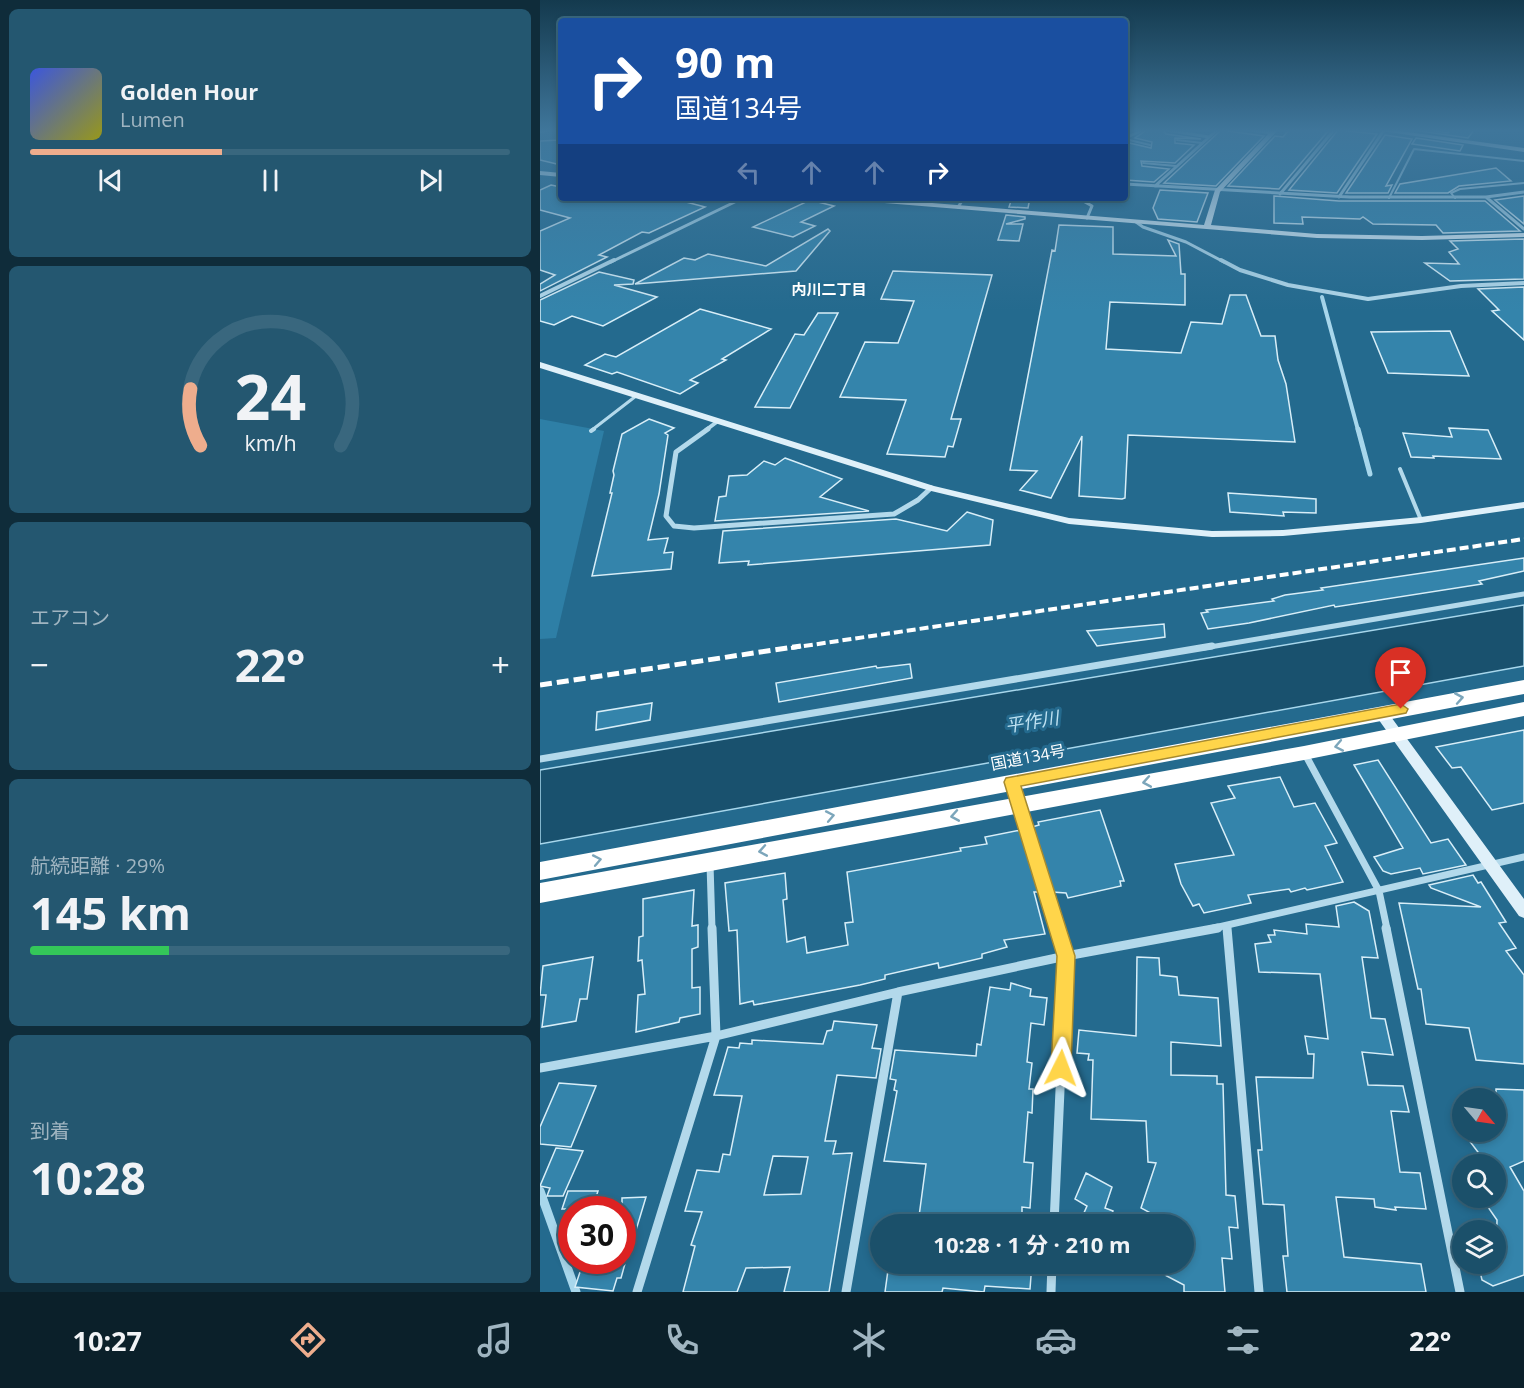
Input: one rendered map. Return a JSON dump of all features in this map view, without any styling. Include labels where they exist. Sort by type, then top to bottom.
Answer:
[{"type":"highway","name":"国道134号","points":[[540,871],[1524,687]]},
{"type":"highway","points":[[540,893],[710,860],[1304,753],[1524,709]]},
{"type":"street","points":[[1208,190],[1389,198],[1485,197],[1524,192]]},
{"type":"street","points":[[1280,194],[1283,190]]},
{"type":"street","points":[[1339,197],[1343,190]]},
{"type":"street","points":[[1207,225],[1217,191]]},
{"type":"street","points":[[1485,197],[1524,230]]},
{"type":"street","points":[[540,296],[736,201]]},
{"type":"street","points":[[915,201],[961,203]]},
{"type":"street","points":[[939,201],[1383,238],[1524,235]]},
{"type":"street","points":[[1083,201],[1092,206],[1088,215]]},
{"type":"street","points":[[1088,215],[1136,222],[1384,233],[1524,230]]},
{"type":"street","points":[[1136,222],[1143,227],[1186,242],[1240,270],[1288,285],[1342,296],[1368,299],[1461,285],[1524,283]]},
{"type":"street","points":[[540,365],[931,488],[1069,521],[1212,534],[1283,533],[1421,520],[1524,506]]},
{"type":"street","points":[[718,421],[676,452],[666,516],[674,526],[694,528],[894,514],[918,500],[931,488]]},
{"type":"street","points":[[540,759],[1524,594]]},
{"type":"street","points":[[1381,713],[1524,911]]},
{"type":"street","points":[[1304,753],[1379,891],[1460,1292]]},
{"type":"street","points":[[1012,782],[1066,956],[1054,1214]]},
{"type":"street","points":[[540,1068],[716,1036],[898,992],[1066,956],[1227,926],[1524,857]]},
{"type":"street","points":[[637,1292],[716,1036],[710,860]]},
{"type":"street","points":[[1227,926],[1259,1292]]},
{"type":"street","points":[[846,1292],[898,992]]},
{"type":"street","points":[[1051,1292],[1052,1274]]},
{"type":"lane","points":[[1389,198],[1393,190]]},
{"type":"lane","points":[[1455,198],[1451,193],[1457,190]]},
{"type":"lane","points":[[591,431],[636,396]]},
{"type":"lane","points":[[1400,469],[1421,520]]},
{"type":"shaded area","points":[[540,419],[604,431],[556,638],[540,639]]},
{"type":"water","name":"平作川","points":[[1524,605],[1524,666],[540,844],[540,770]]},
{"type":"building","points":[[540,190],[558,190],[558,201],[682,201],[705,207],[649,233],[642,232],[599,255],[607,257],[540,291],[540,284],[555,275],[540,270],[540,231],[570,218],[540,210]]},
{"type":"building","points":[[1160,190],[1208,193],[1197,222],[1158,219],[1153,208]]},
{"type":"building","points":[[1294,190],[1339,190],[1337,193]]},
{"type":"building","points":[[1348,190],[1389,190],[1388,193],[1346,193]]},
{"type":"building","points":[[1397,190],[1452,190],[1448,193],[1395,193]]},
{"type":"building","points":[[1274,196],[1339,201],[1485,201],[1520,231],[1443,233],[1436,225],[1373,224],[1363,217],[1360,219],[1302,217],[1303,224],[1274,223]]},
{"type":"building","points":[[1524,196],[1524,224],[1495,200]]},
{"type":"building","points":[[808,201],[834,206],[801,222],[815,226],[793,237],[753,227]]},
{"type":"building","points":[[1011,201],[1029,201],[1028,208],[1009,207]]},
{"type":"building","points":[[1006,215],[1025,217],[1025,219],[1006,224],[1023,224],[1019,241],[998,240]]},
{"type":"building","points":[[1059,225],[1113,227],[1113,254],[1176,256],[1168,240],[1179,244],[1181,274],[1185,274],[1185,305],[1110,302],[1106,349],[1181,353],[1191,322],[1222,324],[1230,295],[1246,295],[1261,336],[1275,336],[1278,360],[1286,384],[1295,442],[1128,435],[1125,498],[1122,499],[1079,496],[1082,436],[1051,498],[1020,490],[1037,471],[1010,470],[1052,250],[1055,251]]},
{"type":"building","points":[[828,229],[830,231],[796,271],[635,284],[684,258],[695,260],[708,254],[766,266]]},
{"type":"building","points":[[1524,239],[1524,279],[1450,281],[1425,263],[1459,264],[1449,252],[1458,249],[1450,241]]},
{"type":"building","points":[[893,271],[992,275],[951,419],[961,419],[953,447],[948,446],[945,457],[887,454],[906,400],[840,397],[865,342],[898,343],[914,301],[881,299]]},
{"type":"building","points":[[599,272],[634,280],[633,284],[614,285],[657,297],[603,326],[572,316],[554,325],[540,321],[540,300]]},
{"type":"building","points":[[1524,287],[1524,340],[1492,311],[1499,310],[1478,289]]},
{"type":"building","points":[[700,309],[771,329],[722,359],[726,360],[690,380],[698,383],[680,394],[617,372],[612,374],[585,365],[605,354],[616,357]]},
{"type":"building","points":[[818,313],[838,313],[790,408],[755,407],[795,334],[804,335]]},
{"type":"building","points":[[1450,331],[1469,376],[1388,373],[1371,332]]},
{"type":"building","points":[[649,419],[674,428],[665,433],[668,435],[659,494],[648,540],[668,538],[664,553],[673,552],[671,569],[592,576],[612,493],[610,493],[613,471],[622,434]]},
{"type":"building","points":[[1449,428],[1488,430],[1501,459],[1411,457],[1403,433],[1452,437]]},
{"type":"building","points":[[785,458],[842,479],[820,497],[869,511],[715,521],[719,497],[726,496],[729,476],[747,475],[764,461],[775,465]]},
{"type":"building","points":[[1228,493],[1316,499],[1316,513],[1283,512],[1284,516],[1230,512]]},
{"type":"building","points":[[967,512],[993,520],[990,545],[748,565],[749,561],[719,563],[723,531],[896,519],[947,531]]},
{"type":"building","points":[[1524,558],[1524,571],[1479,581],[1482,584],[1335,607],[1334,605],[1208,629],[1201,613],[1208,612],[1206,610],[1274,601],[1272,599],[1285,595],[1323,590],[1321,588]]},
{"type":"building","points":[[1164,624],[1165,637],[1097,646],[1087,631]]},
{"type":"building","points":[[910,664],[912,678],[779,702],[776,683],[876,666],[877,668]]},
{"type":"building","points":[[652,703],[650,720],[596,730],[597,712]]},
{"type":"building","points":[[1524,730],[1524,803],[1492,810],[1461,767],[1452,768],[1436,747]]},
{"type":"building","points":[[1378,760],[1431,843],[1448,839],[1466,865],[1423,874],[1420,868],[1391,874],[1383,871],[1374,857],[1403,848],[1354,765]]},
{"type":"building","points":[[1280,777],[1294,807],[1315,803],[1337,843],[1325,846],[1343,882],[1307,890],[1305,888],[1291,892],[1289,889],[1248,895],[1251,903],[1204,913],[1199,904],[1193,906],[1181,884],[1175,864],[1234,855],[1211,803],[1235,798],[1228,786]]},
{"type":"building","points":[[1100,810],[1124,881],[1120,881],[1121,886],[1068,898],[1066,893],[1052,892],[1032,827],[1039,825],[1038,822]]},
{"type":"building","points":[[1021,830],[1041,892],[1034,892],[1045,934],[1004,940],[1007,947],[982,954],[982,958],[939,968],[938,963],[885,975],[885,979],[860,985],[754,1005],[753,1001],[740,1004],[737,930],[729,931],[725,883],[785,873],[787,899],[783,900],[787,942],[805,937],[807,953],[848,945],[845,923],[853,922],[847,872],[961,851],[960,848],[987,844],[985,837]]},
{"type":"building","points":[[1473,875],[1478,883],[1481,882],[1506,922],[1499,923],[1516,948],[1506,951],[1524,975],[1524,1064],[1476,1060],[1469,1028],[1426,1024],[1421,989],[1418,989],[1399,903],[1481,907],[1431,888],[1429,885]]},
{"type":"building","points":[[694,890],[692,926],[698,925],[698,947],[692,949],[692,988],[700,987],[700,1014],[680,1018],[679,1022],[636,1032],[638,995],[645,994],[642,960],[638,961],[639,937],[643,936],[643,899]]},
{"type":"building","points":[[1354,902],[1369,911],[1378,958],[1362,957],[1371,1018],[1385,1019],[1393,1055],[1362,1052],[1368,1085],[1403,1086],[1409,1112],[1391,1111],[1400,1172],[1420,1173],[1426,1209],[1395,1207],[1396,1210],[1375,1207],[1374,1199],[1336,1197],[1344,1257],[1421,1264],[1426,1292],[1287,1292],[1283,1256],[1288,1256],[1284,1205],[1263,1204],[1258,1150],[1262,1150],[1256,1077],[1313,1078],[1314,1054],[1308,1054],[1305,1036],[1328,1039],[1320,974],[1259,972],[1255,944],[1271,942],[1268,935],[1275,935],[1274,930],[1307,934],[1306,924],[1339,927],[1336,906]]},
{"type":"building","points":[[593,957],[587,999],[580,999],[576,1021],[542,1027],[546,995],[540,995],[543,966]]},
{"type":"building","points":[[1137,957],[1159,958],[1160,975],[1177,977],[1179,995],[1218,998],[1221,1046],[1171,1042],[1171,1075],[1217,1076],[1217,1084],[1223,1084],[1226,1195],[1235,1196],[1238,1228],[1229,1227],[1232,1259],[1222,1258],[1225,1292],[1184,1292],[1184,1285],[1163,1274],[1194,1274],[1194,1214],[1152,1214],[1141,1208],[1156,1163],[1148,1162],[1146,1121],[1091,1119],[1093,1060],[1088,1060],[1089,1054],[1077,1053],[1079,1030],[1136,1036]]},
{"type":"building","points":[[1011,983],[1031,989],[1030,996],[1047,998],[1044,1025],[1031,1023],[1027,1062],[1032,1063],[1029,1089],[1033,1089],[1032,1113],[1028,1112],[1024,1162],[1033,1163],[1030,1208],[1022,1207],[1022,1214],[919,1214],[926,1164],[884,1161],[897,1091],[894,1090],[896,1080],[890,1079],[895,1050],[976,1056],[977,1044],[981,1045],[990,987],[1010,990]]},
{"type":"building","points":[[834,1021],[877,1025],[872,1048],[881,1049],[876,1078],[837,1075],[825,1141],[836,1141],[833,1154],[852,1153],[829,1292],[784,1292],[790,1267],[746,1268],[737,1292],[683,1292],[695,1246],[691,1245],[702,1212],[685,1211],[697,1170],[719,1172],[723,1154],[730,1155],[742,1096],[714,1095],[728,1047],[739,1048],[740,1043],[752,1044],[752,1040],[823,1044],[827,1031],[832,1030]],"holes":[[[773,1156],[808,1157],[801,1194],[764,1195]]]},
{"type":"building","points":[[559,1083],[596,1086],[571,1147],[540,1144],[540,1127]]},
{"type":"building","points":[[1506,1089],[1524,1090],[1524,1161],[1510,1167],[1524,1191],[1524,1275],[1493,1286],[1482,1280],[1481,1274],[1506,1274],[1506,1220],[1497,1220],[1489,1208],[1506,1208],[1506,1154],[1479,1154],[1470,1142],[1506,1142]]},
{"type":"building","points":[[556,1148],[583,1151],[563,1196],[547,1196],[550,1188],[540,1186]]},
{"type":"building","points":[[1086,1173],[1112,1187],[1105,1208],[1113,1211],[1112,1214],[1083,1214],[1087,1206],[1075,1199]]},
{"type":"building","points":[[568,1191],[598,1191],[596,1196],[566,1196]]},
{"type":"building","points":[[636,1197],[646,1197],[636,1230]]},
{"type":"building","points":[[579,1274],[622,1274],[621,1278],[617,1278],[613,1291],[575,1287]]},
{"type":"building","points":[[887,1274],[1031,1274],[1030,1289],[985,1286],[984,1292],[943,1288],[942,1292],[885,1292]]},
{"type":"waterway","points":[[1322,297],[1358,430]]},
{"type":"waterway","points":[[1358,429],[1370,474]]},
{"type":"waterway","points":[[540,1191],[576,1292]]},
{"type":"railway","points":[[791,648],[1524,539]]},
{"type":"railway","points":[[540,685],[801,646]]},
{"type":"district","name":"内川二丁目","points":[[829,290]]},
{"type":"route","points":[[1061,1068],[1066,956],[1012,782],[1401,709]]}]
